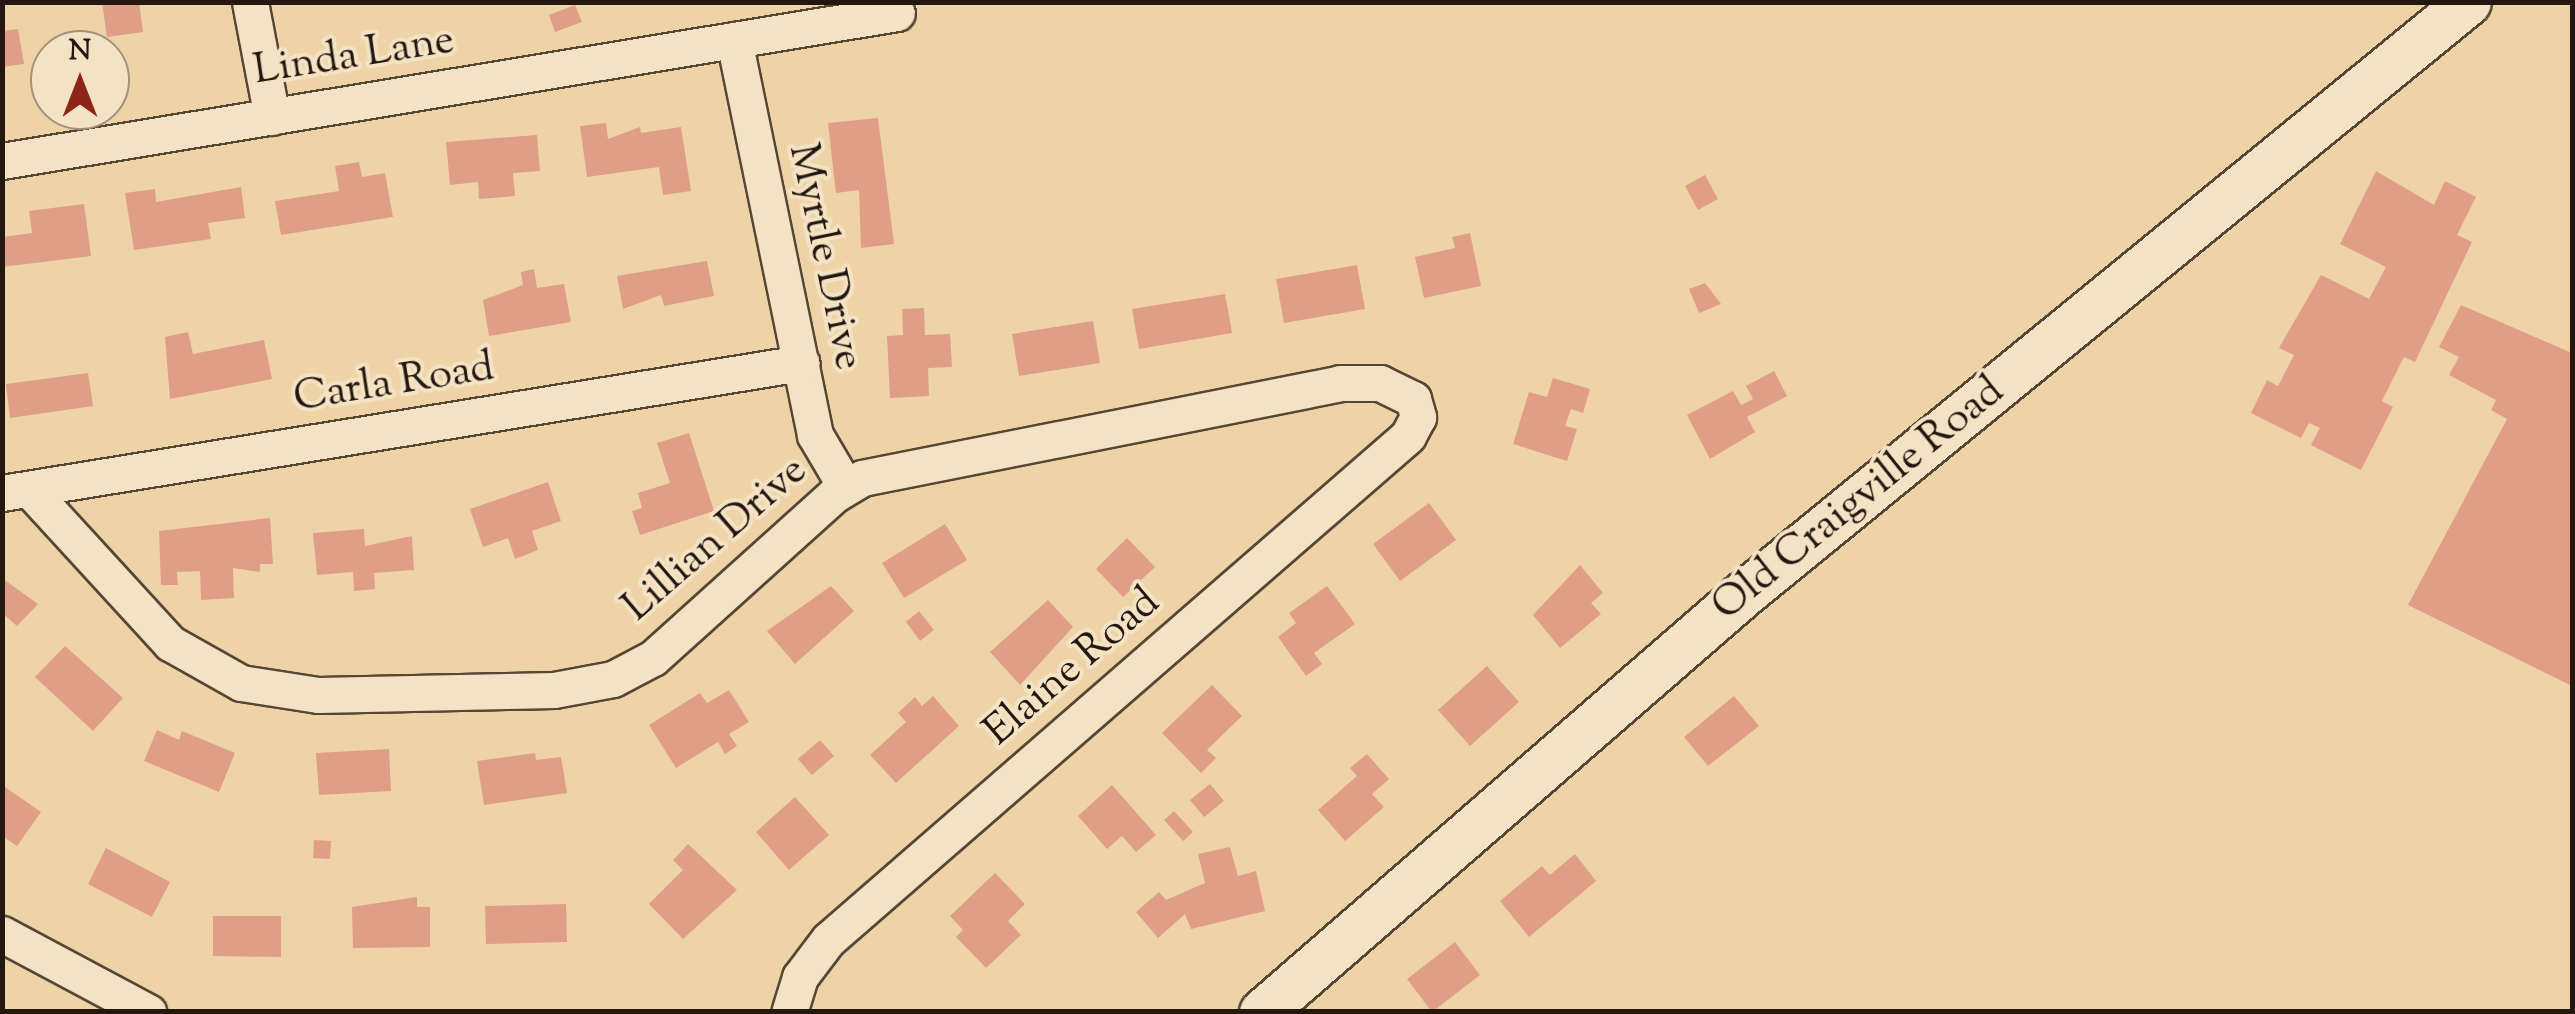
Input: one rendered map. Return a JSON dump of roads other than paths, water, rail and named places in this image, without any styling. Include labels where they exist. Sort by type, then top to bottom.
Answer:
[{"type":"street","points":[[250,2],[272,116]]},
{"type":"street","name":"Old Craigville Road","points":[[1262,1012],[1742,595],[2468,2]]},
{"type":"street","name":"Linda Lane","points":[[2,161],[898,13]]},
{"type":"street","name":"Myrtle Drive","points":[[734,40],[820,450],[845,486]]},
{"type":"street","name":"Carla Road","points":[[16,491],[801,363]]},
{"type":"street","name":"Lillian Drive","points":[[16,491],[185,655],[259,689],[318,696],[554,690],[614,679],[685,633],[845,486],[1340,383],[1380,383],[1414,400]]},
{"type":"street","name":"Elaine Road","points":[[788,1012],[800,977],[828,940],[1408,436],[1418,416],[1414,400]]},
{"type":"street","points":[[2,934],[148,1012]]}]
